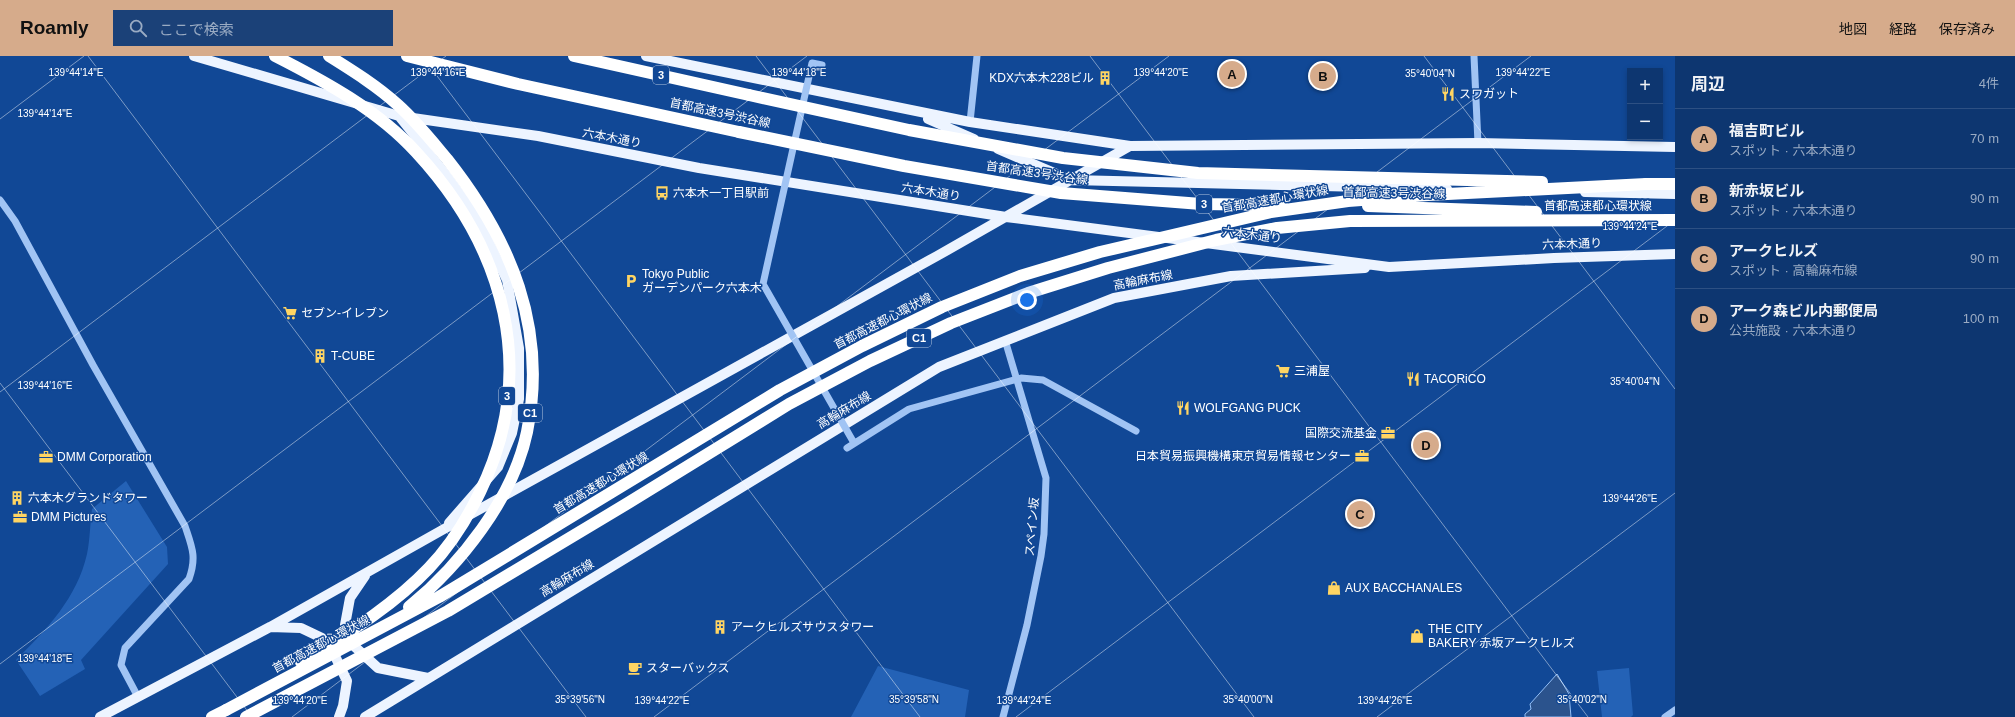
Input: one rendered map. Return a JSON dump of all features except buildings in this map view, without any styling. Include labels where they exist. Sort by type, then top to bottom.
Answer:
[{"type":"highway","name":"3","points":[[226,710],[369,619],[390,604],[429,568],[464,523],[487,477],[495,457],[503,427],[509,376],[509,342],[496,285],[485,254],[469,222],[444,186],[415,150],[380,120],[342,93],[275,56]]},
{"type":"highway","name":"C1","points":[[245,717],[378,631],[426,593],[446,573],[478,534],[517,464],[526,434],[532,401],[533,370],[531,339],[526,311],[504,245],[486,213],[459,174],[427,135],[398,105],[367,81],[329,56]]},
{"type":"highway","name":"首都高速3号渋谷線","points":[[407,56],[518,84],[740,132],[904,166],[1062,193],[1201,204],[1422,207],[1675,219]]},
{"type":"highway","name":"首都高速都心環状線","points":[[574,56],[901,128],[1064,158],[1198,173],[1675,184]]},
{"type":"highway","name":"首都高速都心環状線","points":[[212,717],[439,597],[780,390],[862,346],[942,307],[1020,276],[1100,252],[1271,212],[1348,201],[1428,195],[1646,184]]},
{"type":"highway","name":"首都高速都心環状線","points":[[245,717],[448,611],[790,404],[870,361],[951,323],[1028,293],[1137,261],[1216,240],[1278,228],[1358,221],[1675,219]]},
{"type":"main road","name":"六本木通り","points":[[194,56],[399,116],[538,136],[699,168],[1006,217],[1389,267],[1554,258],[1675,254]]},
{"type":"main road","points":[[646,56],[909,111],[970,122],[1130,146],[1478,143],[1675,147]]},
{"type":"main road","points":[[909,111],[1070,180],[1675,194]]},
{"type":"main road","points":[[399,116],[447,176],[478,219],[507,280],[519,348],[519,399],[512,433],[498,467],[444,529]]},
{"type":"main road","points":[[100,717],[270,627],[366,574],[444,529],[1006,217],[1130,146]]},
{"type":"main road","name":"高輪麻布線","points":[[365,717],[939,367],[1114,298],[1231,276],[1389,267]]},
{"type":"main road","points":[[366,574],[350,598],[345,626],[354,646],[378,668],[428,678]]},
{"type":"main road","points":[[270,627],[302,628],[322,638],[335,656],[347,680],[343,706],[339,717]]},
{"type":"street","points":[[970,122],[977,56]]},
{"type":"street","points":[[1474,56],[1478,143]]},
{"type":"street","points":[[822,65],[812,63],[763,284],[854,443]]},
{"type":"street","points":[[0,200],[15,221],[93,365],[185,526],[194,554],[193,568],[188,579],[125,648],[121,665],[138,697]]},
{"type":"street","name":"スペイン坂","points":[[1003,717],[1027,625],[1041,556],[1044,534],[1046,478],[1005,340]]},
{"type":"street","points":[[847,448],[909,409],[1021,378],[1043,380],[1136,431]]},
{"type":"street","points":[[1665,717],[1675,710]]},
{"type":"shaded area","points":[[126,481],[167,547],[168,564],[81,660],[85,669],[40,696],[16,660],[39,637],[59,612],[76,585],[87,554],[92,509]]},
{"type":"shaded area","points":[[878,666],[969,690],[965,717],[851,717]]},
{"type":"shaded area","points":[[1629,668],[1633,715],[1631,717],[1602,717],[1597,671]]},
{"type":"shaded area","points":[[1557,674],[1569,694],[1571,717],[1525,717],[1525,714],[1531,709],[1530,704]]},
{"type":"place","name":"福吉町ビル","points":[[1232,74]]},
{"type":"place","name":"新赤坂ビル","points":[[1323,76]]},
{"type":"place","name":"KDX六本木228ビル","points":[[1105,78]]},
{"type":"place","name":"スワガット","points":[[1448,94]]},
{"type":"place","name":"六本木一丁目駅前","points":[[662,193]]},
{"type":"place","name":"Tokyo Public ガーデンパーク六本木","points":[[631,281]]},
{"type":"place","name":"セブン-イレブン","points":[[290,313]]},
{"type":"place","name":"T-CUBE","points":[[320,356]]},
{"type":"place","name":"三浦屋","points":[[1283,371]]},
{"type":"place","name":"TACORiCO","points":[[1413,379]]},
{"type":"place","name":"WOLFGANG PUCK","points":[[1183,408]]},
{"type":"place","name":"国際交流基金","points":[[1388,433]]},
{"type":"place","name":"アーク森ビル内郵便局","points":[[1426,445]]},
{"type":"place","name":"日本貿易振興機構東京貿易情報センター","points":[[1362,456]]},
{"type":"place","name":"DMM Corporation","points":[[46,457]]},
{"type":"place","name":"六本木グランドタワー","points":[[17,498]]},
{"type":"place","name":"アークヒルズ","points":[[1360,514]]},
{"type":"place","name":"DMM Pictures","points":[[20,517]]},
{"type":"place","name":"AUX BACCHANALES","points":[[1334,588]]},
{"type":"place","name":"アークヒルズサウスタワー","points":[[720,627]]},
{"type":"place","name":"THE CITY BAKERY 赤坂アークヒルズ","points":[[1417,636]]},
{"type":"place","name":"スターバックス","points":[[635,668]]}]
